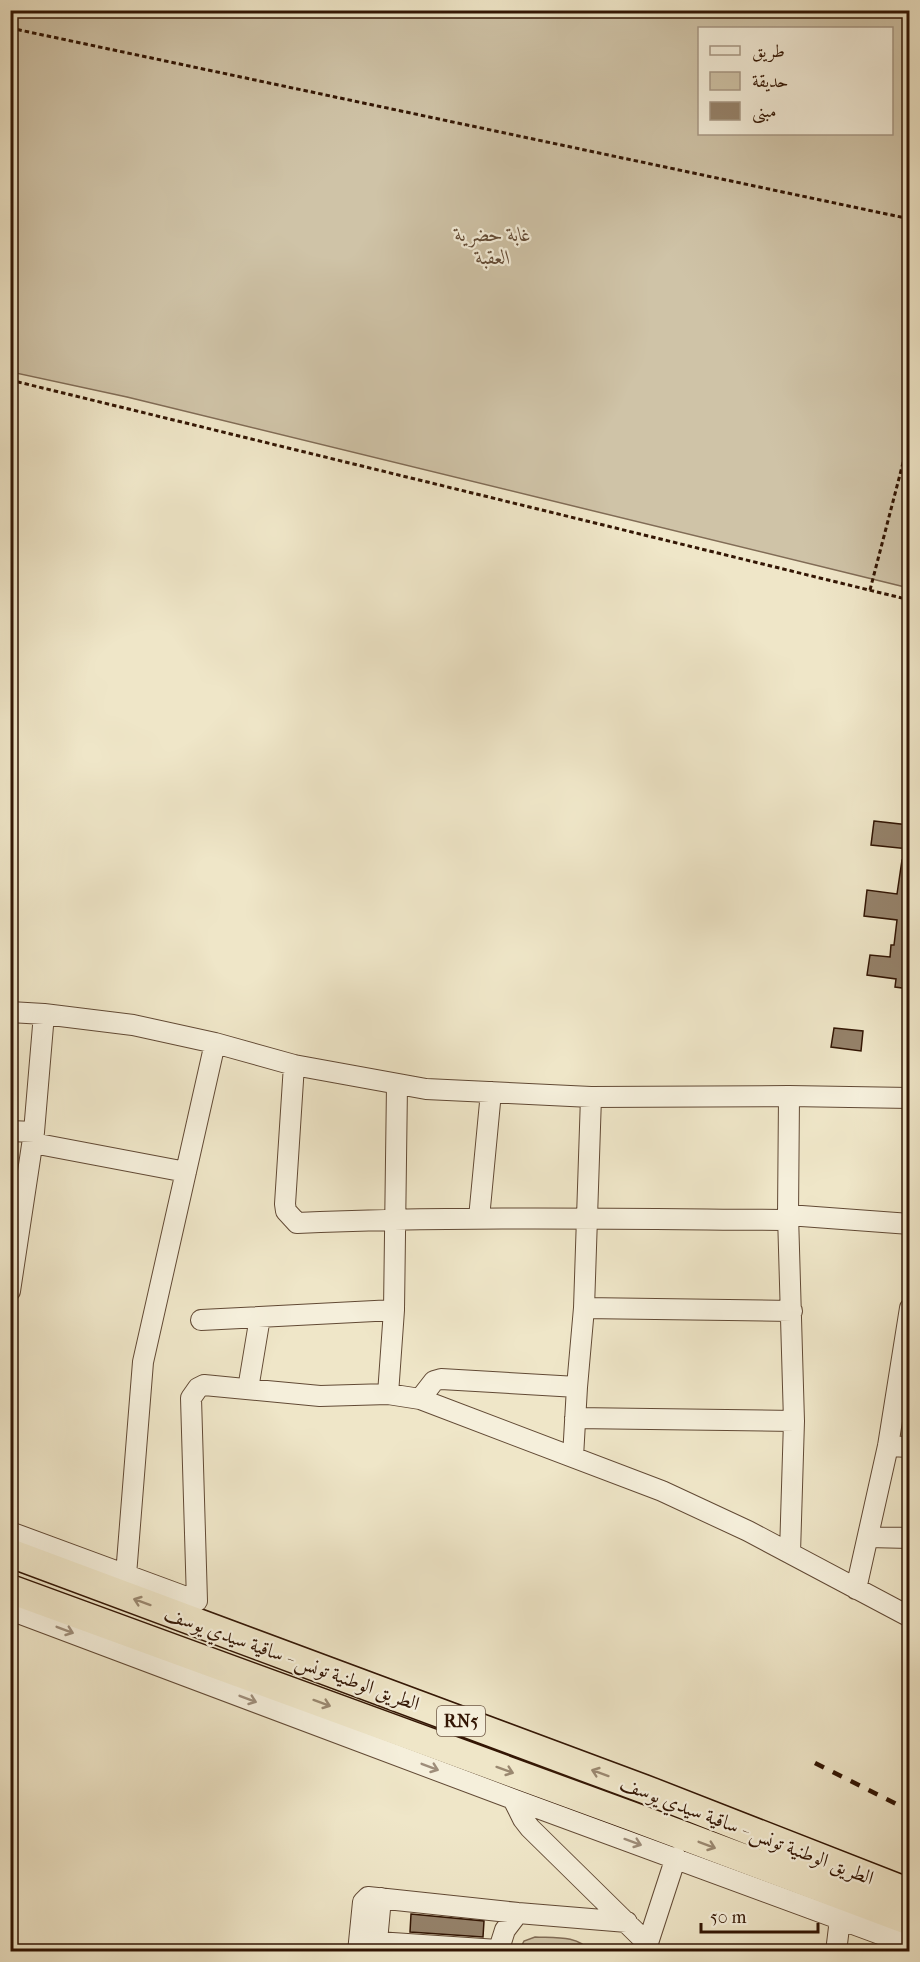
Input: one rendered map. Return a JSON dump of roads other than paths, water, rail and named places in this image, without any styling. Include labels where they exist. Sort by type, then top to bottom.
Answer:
[{"type":"highway","name":"الطريق الوطنية تونس - ساقية سيدي يوسف","points":[[10,1553],[633,1785],[909,1893]]},
{"type":"highway","name":"الطريق الوطنية تونس - ساقية سيدي يوسف","points":[[10,1588],[620,1812],[909,1921]]},
{"type":"street","points":[[10,1012],[133,1025],[215,1043],[294,1065],[426,1089],[591,1097],[909,1098]]},
{"type":"street","points":[[10,1291],[14,1238],[34,1138],[44,1014]]},
{"type":"street","points":[[126,1575],[143,1362],[215,1043]]},
{"type":"street","points":[[294,1065],[285,1204],[286,1211],[297,1223],[395,1219],[788,1217],[909,1224]]},
{"type":"street","points":[[388,1394],[394,1311],[397,1085]]},
{"type":"street","points":[[479,1218],[490,1092]]},
{"type":"street","points":[[789,1096],[788,1217],[794,1421],[790,1553]]},
{"type":"street","points":[[573,1457],[584,1308],[591,1097]]},
{"type":"street","points":[[10,1131],[186,1172]]},
{"type":"street","points":[[584,1308],[792,1311]]},
{"type":"street","points":[[856,1589],[888,1446],[907,1336],[909,1308]]},
{"type":"street","points":[[201,1320],[394,1311]]},
{"type":"street","points":[[248,1389],[260,1317]]},
{"type":"street","points":[[420,1399],[434,1381],[441,1379],[578,1387]]},
{"type":"street","points":[[10,1532],[197,1601],[191,1398],[198,1388],[204,1385],[320,1396],[388,1394],[420,1399],[662,1491],[790,1553],[909,1617]]},
{"type":"street","points":[[575,1418],[794,1421]]},
{"type":"street","points":[[888,1446],[909,1447]]},
{"type":"street","points":[[868,1537],[905,1540]]},
{"type":"street","points":[[10,1610],[909,1945]]},
{"type":"street","points":[[513,1798],[530,1828],[627,1922],[646,1947]]},
{"type":"street","points":[[646,1947],[676,1857]]},
{"type":"street","points":[[358,1952],[363,1902],[368,1897],[627,1922]]},
{"type":"street","points":[[381,1898],[376,1947],[498,1951],[505,1930],[518,1913]]},
{"type":"street","points":[[836,1952],[840,1919]]},
{"type":"railway","points":[[815,1763],[910,1811]]},
{"type":"park label","name":"غابة حضرية العقبة","points":[[493,246]]}]
